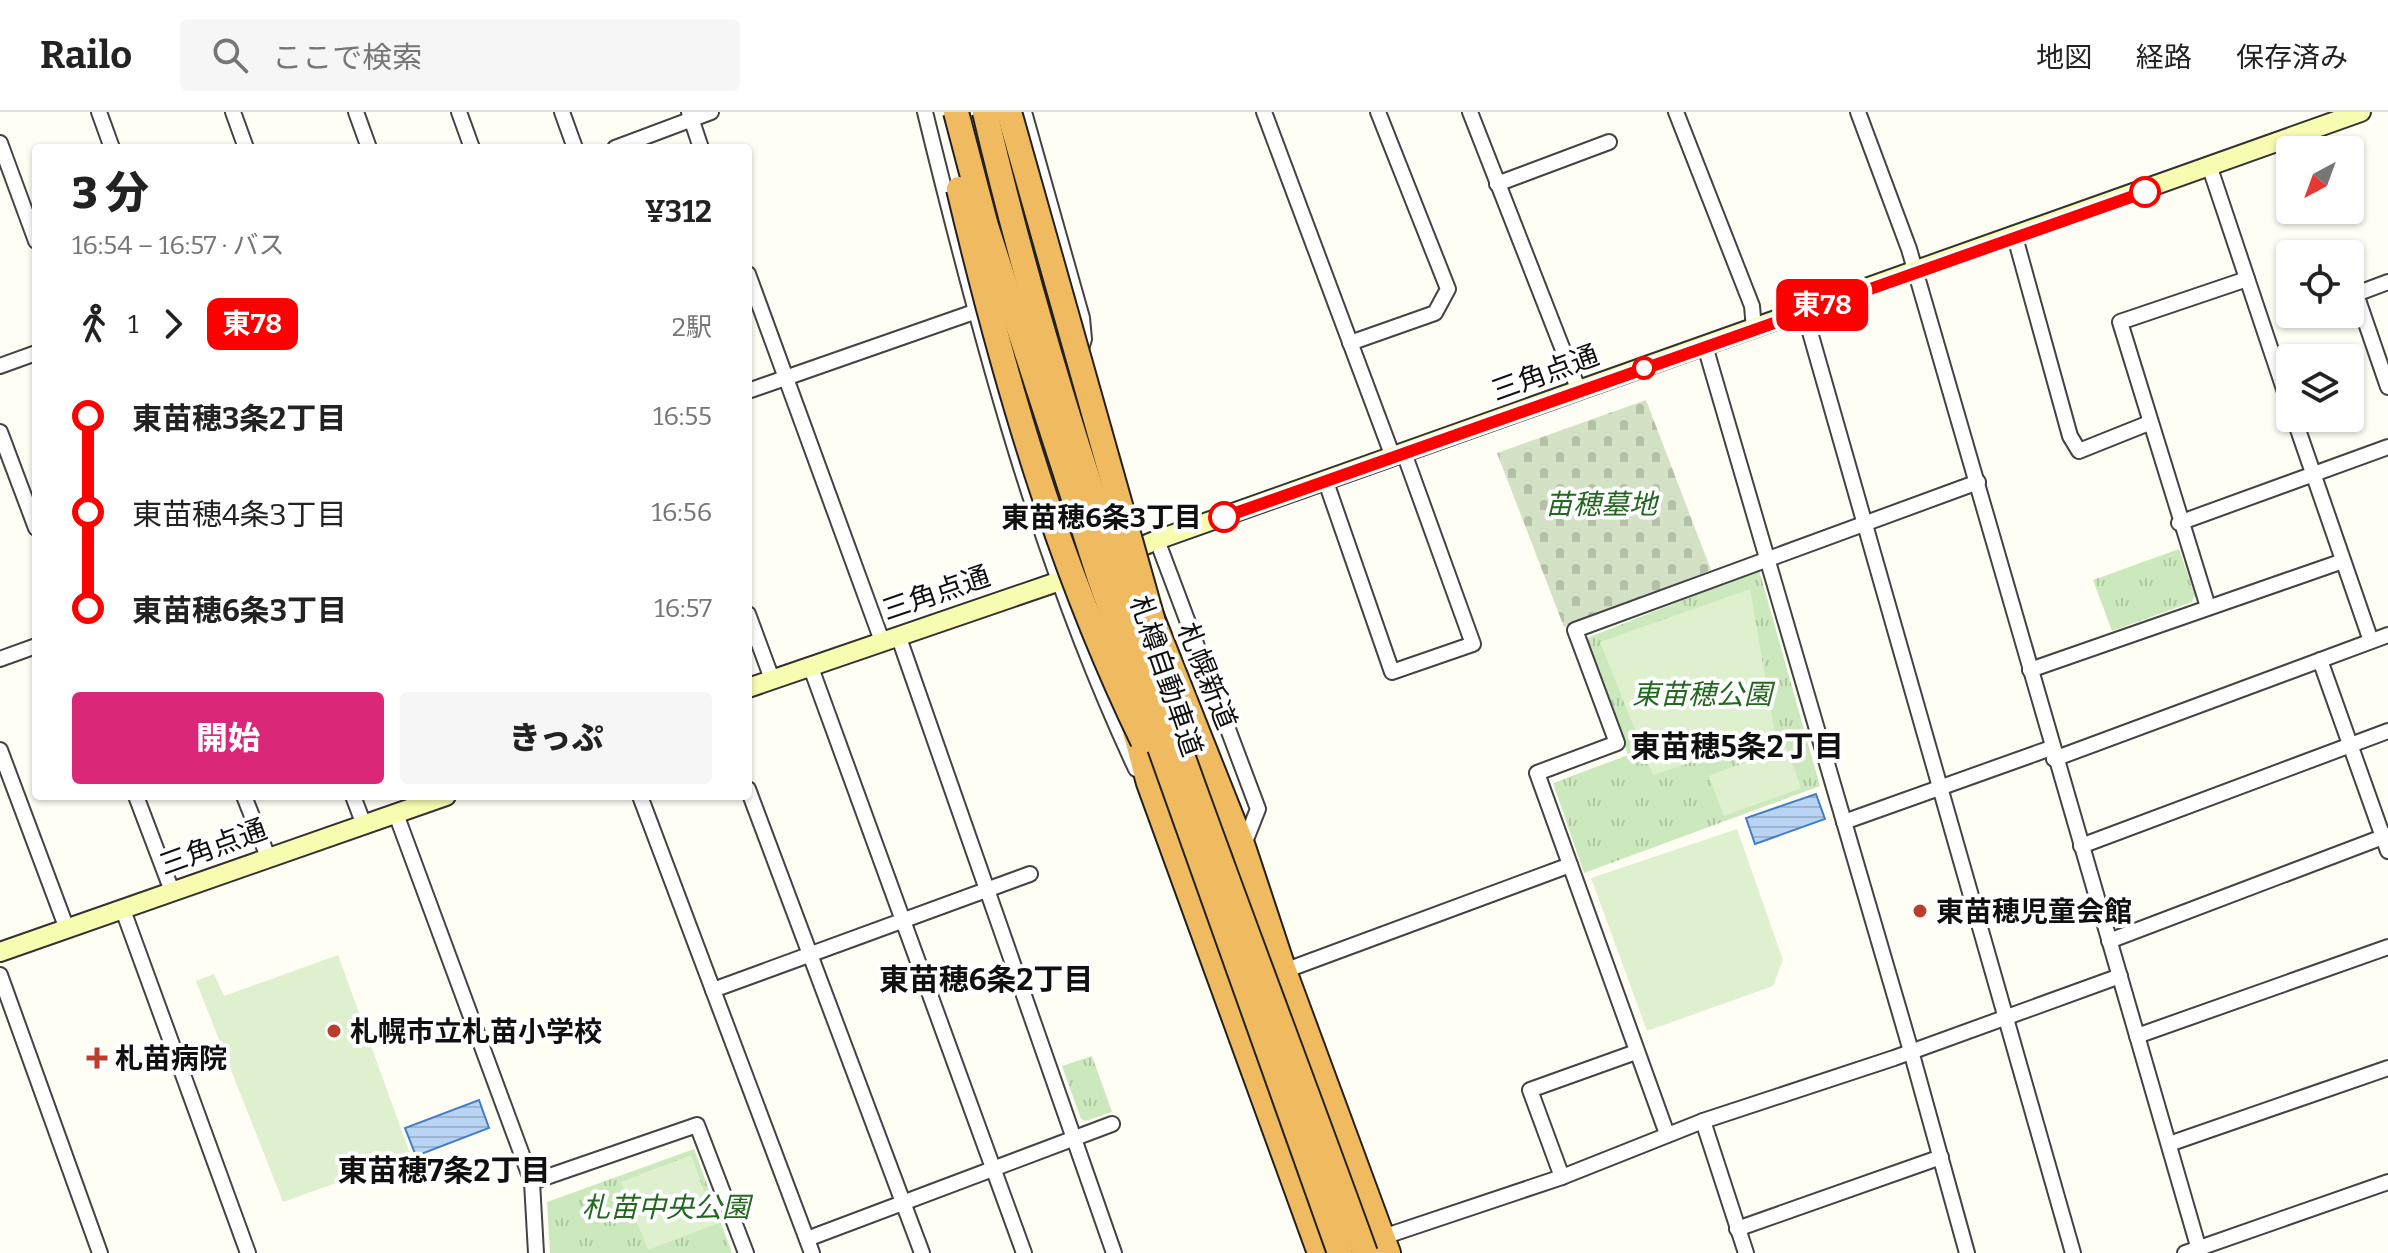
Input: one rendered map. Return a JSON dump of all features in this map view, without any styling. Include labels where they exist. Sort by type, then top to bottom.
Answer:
[{"type":"highway","points":[[942,112],[987,305],[1054,527],[1104,661],[1189,832]]},
{"type":"highway","name":"札樽自動車道","points":[[956,112],[986,226],[1100,579],[1340,1253]]},
{"type":"highway","points":[[967,112],[1149,783],[1320,1253]]},
{"type":"highway","name":"札樽自動車道","points":[[985,112],[1015,241],[1083,467],[1205,811],[1378,1248]]},
{"type":"highway","name":"札幌新道","points":[[1002,112],[1043,308],[1069,387],[1126,555],[1243,847],[1378,1248]]},
{"type":"highway","points":[[1009,112],[1205,811]]},
{"type":"street","points":[[99,112],[111,144]]},
{"type":"street","points":[[233,112],[245,144]]},
{"type":"street","points":[[356,112],[368,144]]},
{"type":"street","points":[[459,112],[471,144]]},
{"type":"street","points":[[562,112],[574,144]]},
{"type":"street","points":[[624,144],[690,116],[711,112]]},
{"type":"street","points":[[925,112],[974,312],[1057,582],[1102,697],[1177,856]]},
{"type":"street","points":[[1024,112],[1082,318],[1084,339],[1069,387]]},
{"type":"street","points":[[1264,112],[1350,343],[1399,455],[1473,644],[1392,672],[1326,482]]},
{"type":"street","points":[[1350,343],[1435,313],[1448,289],[1378,112]]},
{"type":"street","points":[[1470,112],[1579,391]]},
{"type":"street","points":[[1676,112],[1752,306],[1754,329]]},
{"type":"street","points":[[1858,112],[1915,272],[1978,482],[2053,753],[2169,1144],[2195,1251],[2388,1182]]},
{"type":"street","name":"三角点通","points":[[752,686],[1057,582],[1157,540],[2361,112]]},
{"type":"street","points":[[690,116],[700,144]]},
{"type":"street","points":[[1497,184],[1609,142]]},
{"type":"street","points":[[0,143],[32,230]]},
{"type":"street","points":[[2210,168],[2276,365]]},
{"type":"street","points":[[2015,237],[2070,436],[2079,451],[2149,423]]},
{"type":"street","points":[[2208,607],[2179,523],[2120,322],[2247,279]]},
{"type":"street","points":[[2388,282],[2356,294],[2388,387]]},
{"type":"street","points":[[752,285],[986,888],[1114,1253]]},
{"type":"street","points":[[1804,311],[2073,1253]]},
{"type":"street","points":[[752,390],[974,312]]},
{"type":"street","points":[[1705,346],[1967,1253]]},
{"type":"street","points":[[0,366],[32,354]]},
{"type":"street","points":[[0,432],[32,517]]},
{"type":"street","points":[[2299,432],[2371,641]]},
{"type":"street","points":[[2179,523],[2388,447]]},
{"type":"street","points":[[1667,1134],[1537,773],[1617,743],[1575,630],[1978,482]]},
{"type":"street","points":[[1157,540],[1258,809],[1243,847]]},
{"type":"street","points":[[2030,670],[2343,561]]},
{"type":"street","points":[[752,625],[772,679]]},
{"type":"street","points":[[1844,822],[1938,786],[2053,753],[2388,635]]},
{"type":"street","points":[[0,659],[32,647]]},
{"type":"street","points":[[2109,941],[2386,841],[2320,660]]},
{"type":"street","points":[[810,665],[1024,1253]]},
{"type":"street","points":[[2081,846],[2388,731]]},
{"type":"street","points":[[0,750],[67,929]]},
{"type":"street","points":[[138,800],[172,891]]},
{"type":"street","points":[[246,800],[268,857]]},
{"type":"street","points":[[355,800],[364,825]]},
{"type":"street","name":"三角点通","points":[[0,952],[435,800]]},
{"type":"street","points":[[642,800],[809,1246],[903,1203],[1112,1124]]},
{"type":"street","points":[[752,800],[922,1253]]},
{"type":"street","points":[[396,814],[532,1182],[536,1253]]},
{"type":"street","points":[[1284,971],[1570,865]]},
{"type":"street","points":[[713,990],[1030,874]]},
{"type":"street","points":[[123,910],[248,1253]]},
{"type":"street","points":[[2137,1036],[2388,947]]},
{"type":"street","points":[[0,975],[100,1253]]},
{"type":"street","points":[[1378,1248],[1667,1134],[2005,1019],[2120,976]]},
{"type":"street","points":[[1562,1177],[1530,1090],[1636,1052]]},
{"type":"street","points":[[2169,1144],[2388,1068]]},
{"type":"street","points":[[1703,1121],[1746,1253]]},
{"type":"street","points":[[532,1182],[697,1125],[746,1253]]},
{"type":"street","points":[[1737,1229],[1941,1157]]},
{"type":"green space","name":"苗穂墓地","points":[[1646,400],[1711,570],[1564,627],[1497,453]]},
{"type":"green space","points":[[2179,549],[2195,595],[2192,602],[2112,631],[2093,580]]},
{"type":"green space","name":"東苗穂公園","points":[[1759,570],[1820,786],[1584,873],[1553,783],[1628,755],[1587,638]]},
{"type":"green space","points":[[1750,589],[1775,734],[1653,775],[1600,642]]},
{"type":"green space","points":[[1786,747],[1801,788],[1724,816],[1709,776]]},
{"type":"green space","points":[[1737,829],[1783,960],[1773,986],[1647,1031],[1591,878]]},
{"type":"green space","points":[[338,955],[411,1156],[283,1202],[196,981],[214,974],[224,996]]},
{"type":"green space","points":[[1092,1056],[1112,1112],[1086,1121],[1081,1119],[1062,1066]]},
{"type":"green space","name":"札苗中央公園","points":[[694,1149],[732,1253],[550,1253],[547,1202]]},
{"type":"green space","points":[[691,1155],[716,1224],[648,1250],[621,1182]]},
{"type":"water","points":[[1816,794],[1825,819],[1755,844],[1746,818]]},
{"type":"water","points":[[479,1100],[489,1128],[416,1156],[405,1128]]},
{"type":"bus line","name":"東78","points":[[1224,517],[2145,192]]},
{"type":"place","name":"東苗穂6条3丁目","points":[[1224,517]]},
{"type":"place","name":"東苗穂児童会館","points":[[1920,911]]},
{"type":"place","name":"札幌市立札苗小学校","points":[[334,1031]]},
{"type":"place","name":"札苗病院","points":[[97,1058]]},
{"type":"district","name":"東苗穂5条2丁目","points":[[1737,747]]},
{"type":"district","name":"東苗穂6条2丁目","points":[[986,980]]},
{"type":"district","name":"東苗穂7条2丁目","points":[[444,1171]]}]
